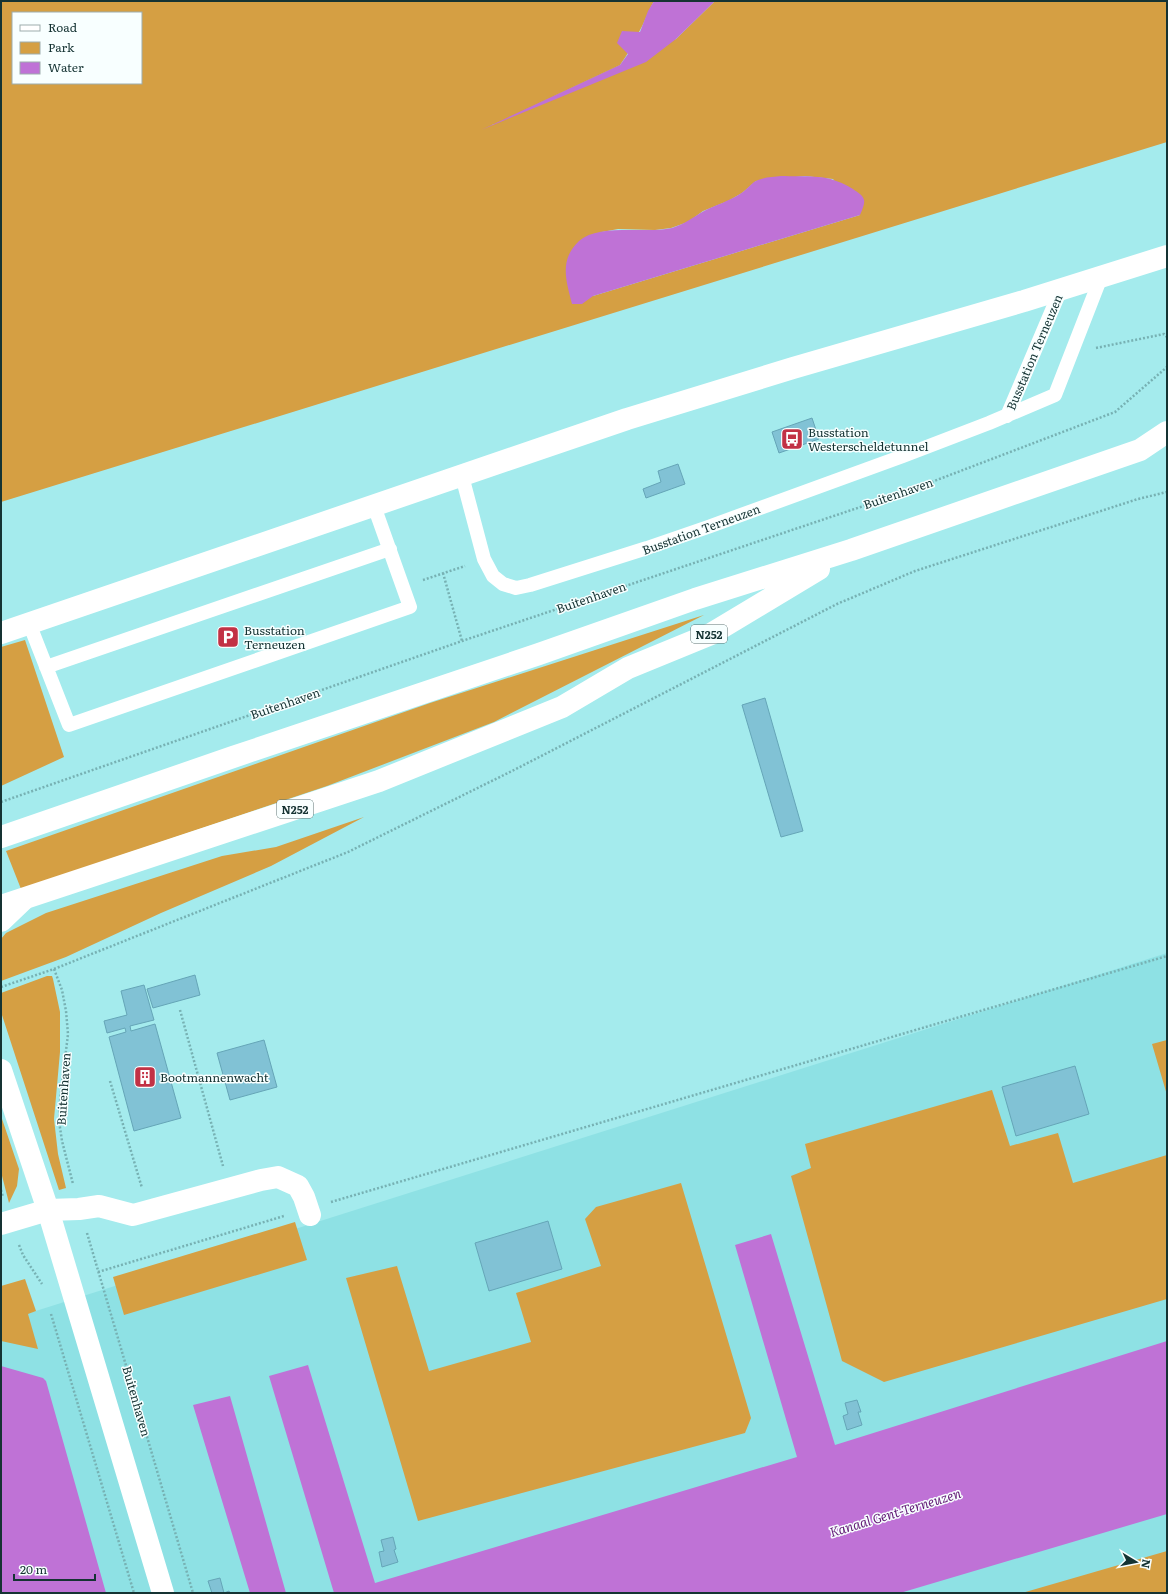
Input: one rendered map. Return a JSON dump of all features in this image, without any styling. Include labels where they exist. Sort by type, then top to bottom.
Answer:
[{"type":"main road","points":[[1,633],[627,419],[1062,289],[1167,256]]},
{"type":"main road","name":"N252","points":[[1,837],[695,600],[851,550],[1140,450],[1167,432]]},
{"type":"main road","name":"N252","points":[[1140,450],[1167,452]]},
{"type":"main road","name":"N252","points":[[1,906],[23,900],[379,781],[562,707],[628,668],[711,634],[851,550]]},
{"type":"main road","points":[[1,922],[23,900]]},
{"type":"main road","points":[[1,1070],[48,1210],[163,1593]]},
{"type":"main road","points":[[6,1222],[48,1210],[79,1209],[99,1206],[133,1215],[229,1188],[278,1177],[298,1186],[304,1197],[309,1212]]},
{"type":"lane","name":"Busstation Terneuzen","points":[[462,476],[484,559],[493,576],[503,584],[516,588],[530,585],[654,546],[903,456],[1007,416],[1055,395],[1101,277]]},
{"type":"lane","name":"Busstation Terneuzen","points":[[1007,416],[1062,289]]},
{"type":"lane","points":[[29,624],[69,725],[410,607],[374,506]]},
{"type":"lane","points":[[46,667],[390,549]]},
{"type":"path","points":[[1071,353],[1164,334],[1167,337]]},
{"type":"path","name":"Buitenhaven","points":[[1,802],[462,641],[908,491],[1115,412],[1167,367]]},
{"type":"path","points":[[1,987],[54,969],[348,852],[514,770],[837,604],[916,571],[1138,499],[1167,492]]},
{"type":"path","points":[[443,573],[462,641]]},
{"type":"path","points":[[98,1272],[309,1212],[1167,956]]},
{"type":"path","name":"Buitenhaven","points":[[54,969],[62,990],[68,1034],[59,1121],[62,1141],[79,1209],[193,1593]]},
{"type":"path","points":[[180,1010],[229,1188]]},
{"type":"path","points":[[110,1081],[149,1211]]},
{"type":"path","points":[[6,1222],[23,1255],[42,1282],[44,1290]]},
{"type":"path","points":[[50,1313],[134,1593]]},
{"type":"shaded area","points":[[1167,953],[1167,1593],[1,1593],[1,1322]]},
{"type":"green space","points":[[1,1],[654,1],[635,41],[620,65],[492,125],[676,39],[715,1],[1167,1],[1167,142],[1,502]],"holes":[[[805,176],[833,179],[860,215],[593,296],[602,232],[618,229],[655,230],[671,228],[688,222],[703,211],[728,201],[742,193],[756,181]]]},
{"type":"green space","points":[[704,615],[494,722],[327,786],[21,889],[6,851],[430,703]]},
{"type":"green space","points":[[25,640],[64,757],[1,786],[1,647]]},
{"type":"green space","points":[[364,817],[271,866],[161,913],[66,957],[1,981],[1,939],[6,933],[46,913],[222,856],[276,847]]},
{"type":"green space","points":[[47,976],[52,976],[60,1012],[60,1052],[54,1119],[58,1154],[66,1188],[59,1190],[1,1012],[1,993]]},
{"type":"green space","points":[[1167,1040],[1167,1095],[1152,1044]]},
{"type":"green space","points":[[992,1090],[1010,1146],[1058,1133],[1073,1183],[1167,1155],[1167,1299],[884,1382],[842,1361],[791,1176],[811,1168],[805,1144]]},
{"type":"green space","points":[[1,1116],[19,1169],[17,1186],[9,1203],[1,1172]]},
{"type":"green space","points":[[681,1183],[751,1418],[745,1433],[418,1521],[346,1278],[397,1266],[429,1371],[531,1342],[516,1293],[601,1266],[585,1219],[596,1207]]},
{"type":"green space","points":[[295,1222],[307,1260],[124,1315],[113,1277]]},
{"type":"green space","points":[[25,1279],[36,1311],[28,1314],[38,1349],[1,1341],[1,1286]]},
{"type":"green space","points":[[1167,1551],[1167,1593],[1022,1593]]},
{"type":"water","points":[[654,1],[715,1],[676,39],[646,62],[481,130],[620,65],[628,54],[617,43],[622,31],[640,32],[648,11]]},
{"type":"water","points":[[781,176],[810,176],[826,178],[844,184],[858,192],[863,198],[864,203],[860,215],[593,296],[582,304],[572,304],[566,279],[566,263],[573,248],[579,241],[598,232],[662,230],[672,228],[742,193],[757,180]]},
{"type":"water","name":"Kanaal Gent-Terneuzen","points":[[771,1234],[835,1445],[1167,1341],[1167,1514],[900,1593],[334,1593],[269,1376],[308,1365],[375,1583],[797,1457],[735,1245]]},
{"type":"water","points":[[1,1366],[43,1378],[46,1381],[106,1593],[1,1593]]},
{"type":"water","points":[[230,1396],[286,1593],[250,1593],[193,1405]]},
{"type":"building","points":[[812,418],[819,439],[779,453],[772,432]]},
{"type":"building","points":[[678,464],[685,484],[646,498],[643,489],[661,482],[658,471]]},
{"type":"building","points":[[765,698],[803,831],[781,837],[742,705]]},
{"type":"building","points":[[195,975],[200,995],[153,1008],[147,989]]},
{"type":"building","name":"Bootmannenwacht","points":[[144,985],[154,1020],[130,1026],[131,1031],[155,1024],[181,1118],[134,1131],[109,1037],[126,1032],[125,1028],[107,1033],[104,1021],[127,1015],[121,991]]},
{"type":"building","points":[[264,1040],[277,1087],[230,1100],[217,1053]]},
{"type":"building","points":[[1075,1066],[1089,1114],[1016,1136],[1002,1087]]},
{"type":"building","points":[[548,1221],[562,1269],[489,1291],[475,1243]]},
{"type":"building","points":[[857,1400],[861,1412],[858,1412],[862,1425],[847,1430],[843,1416],[848,1414],[845,1403]]},
{"type":"building","points":[[393,1537],[396,1549],[394,1550],[398,1562],[382,1567],[379,1552],[384,1551],[381,1540]]},
{"type":"building","points":[[220,1578],[224,1593],[212,1593],[208,1581]]},
{"type":"place","name":"Busstation Westerscheldetunnel","points":[[792,439]]},
{"type":"place","name":"Busstation Terneuzen","points":[[228,637]]},
{"type":"place","name":"Bootmannenwacht","points":[[145,1077]]}]
